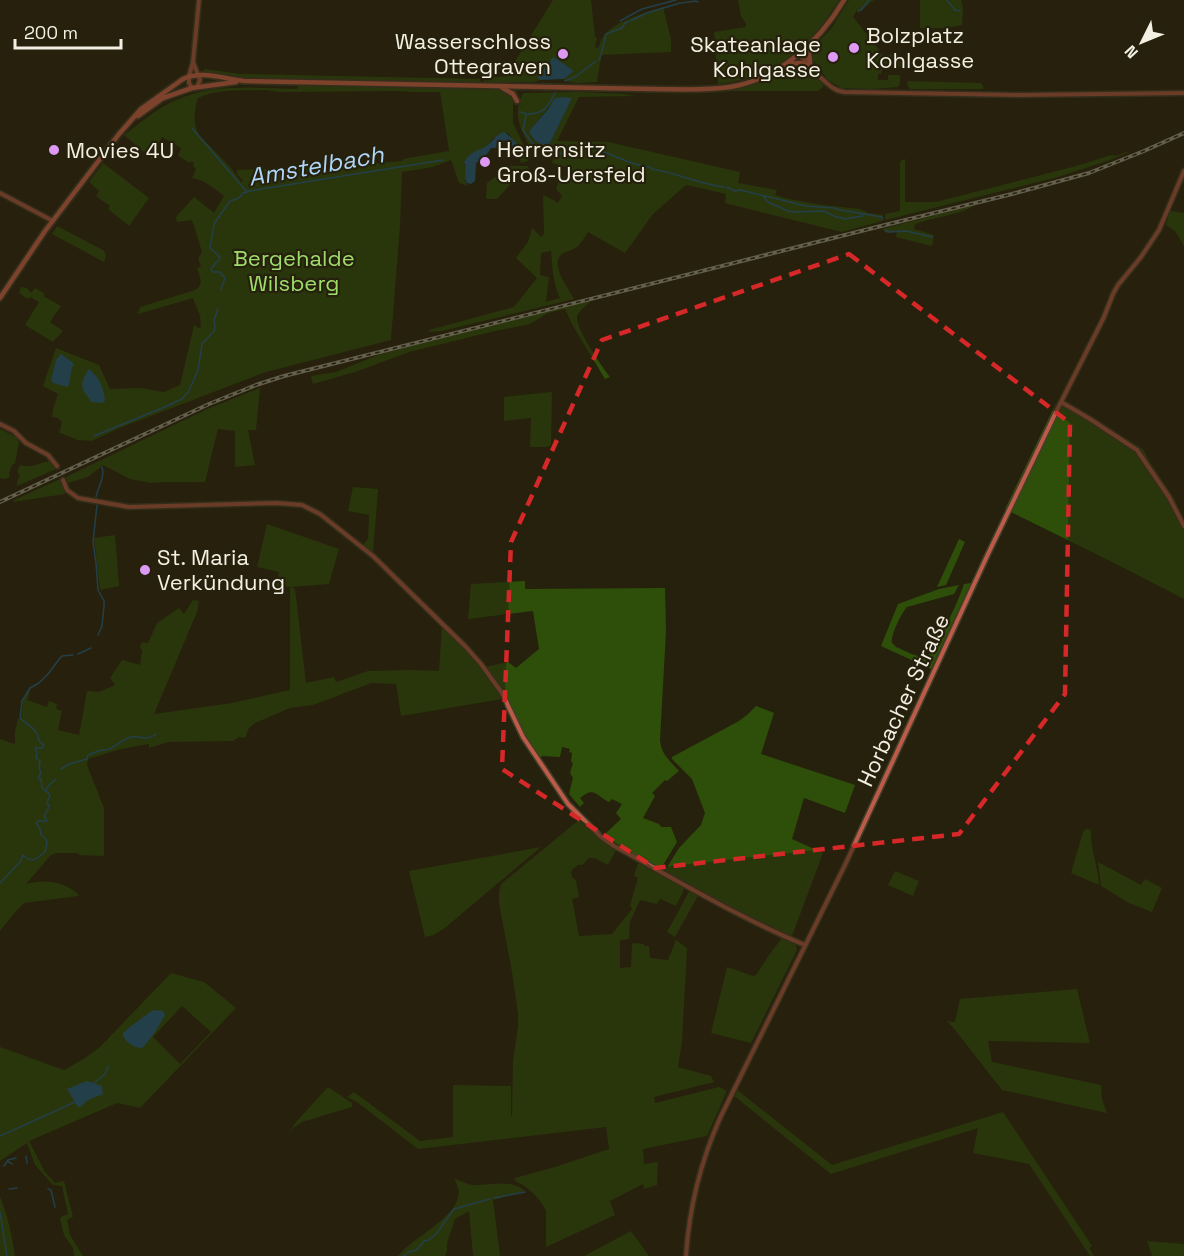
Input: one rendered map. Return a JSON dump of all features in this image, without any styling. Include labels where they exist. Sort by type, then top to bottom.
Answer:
[{"type":"main road","points":[[195,87],[189,83],[189,76],[193,62],[199,0]]},
{"type":"main road","points":[[0,298],[52,221],[141,109],[189,76],[199,74],[244,81],[712,89],[748,82],[800,54],[827,26],[844,0]]},
{"type":"main road","points":[[809,64],[812,43]]},
{"type":"main road","points":[[800,54],[801,58],[833,88],[849,93],[1004,95],[1184,93]]},
{"type":"main road","points":[[193,62],[200,80],[195,87]]},
{"type":"main road","points":[[785,64],[796,62],[809,64]]},
{"type":"main road","points":[[131,121],[163,98],[195,87],[244,81]]},
{"type":"main road","points":[[498,86],[513,94],[517,101]]},
{"type":"main road","name":"Horbacher Straße","points":[[686,1256],[695,1198],[708,1146],[720,1118],[845,865],[988,554],[1118,285],[1159,230],[1184,171]]},
{"type":"main road","points":[[0,193],[52,221]]},
{"type":"main road","points":[[1061,402],[1090,418],[1137,450],[1169,497],[1184,526]]},
{"type":"main road","points":[[0,424],[14,431],[26,443],[48,455],[57,466]]},
{"type":"main road","points":[[63,480],[71,494],[78,498],[135,507],[277,503],[307,506],[332,522],[373,556],[481,664],[502,693],[523,737],[568,804],[600,836],[614,846],[736,912],[805,945]]},
{"type":"highlighted area","points":[[849,254],[1070,423],[1065,694],[959,834],[655,868],[502,769],[511,542],[602,340]]},
{"type":"green space","points":[[553,0],[591,0],[595,37],[597,38],[595,48],[599,47],[607,32],[615,26],[635,16],[663,7],[671,39],[671,52],[600,55],[597,82],[565,81],[564,79],[574,71],[554,57],[538,76],[540,80],[484,82],[483,79],[506,76]]},
{"type":"green space","points":[[738,0],[839,0],[820,28],[802,46],[796,48],[786,44],[783,46],[791,48],[794,52],[787,59],[769,70],[748,78],[718,84],[714,32],[746,27]]},
{"type":"green space","points":[[849,0],[875,0],[861,11],[857,10],[853,17],[886,59],[891,54],[895,60],[902,62],[901,67],[883,68],[881,74],[878,74],[878,80],[888,80],[888,75],[900,75],[898,87],[842,88],[828,80],[812,59],[813,47],[831,29]]},
{"type":"green space","points":[[920,0],[961,0],[962,25],[947,28],[920,28]]},
{"type":"green space","points":[[791,65],[807,69],[824,86],[818,91],[731,91],[731,90]]},
{"type":"green space","points":[[204,69],[240,74],[480,79],[481,82],[256,79],[203,73]]},
{"type":"green space","points":[[907,81],[981,83],[983,89],[911,89]]},
{"type":"green space","name":"Bergehalde Wilsberg","points":[[298,86],[508,92],[513,98],[513,123],[525,148],[528,161],[521,163],[519,157],[523,156],[508,133],[493,138],[487,146],[463,162],[466,167],[465,181],[468,186],[459,183],[451,160],[433,167],[402,172],[391,340],[266,372],[117,429],[92,441],[78,440],[58,432],[62,421],[52,417],[58,394],[43,386],[56,348],[99,365],[110,389],[140,388],[164,392],[180,385],[194,325],[201,327],[200,316],[193,298],[138,314],[140,307],[199,287],[201,281],[197,268],[201,266],[198,259],[202,252],[192,220],[177,222],[176,217],[194,197],[214,213],[224,196],[205,182],[192,178],[196,169],[193,166],[194,163],[178,156],[181,148],[162,137],[152,159],[124,135],[161,108],[189,95],[219,89],[297,89]],"holes":[[[232,91],[440,92],[449,151],[403,159],[403,161],[237,170],[237,174],[243,181],[241,182],[231,168],[199,135],[195,117],[198,98]]]},
{"type":"green space","points":[[578,92],[636,96],[579,97],[557,141],[608,142],[740,172],[738,183],[777,190],[775,195],[789,199],[860,209],[868,213],[883,215],[882,221],[842,232],[725,203],[726,194],[686,185],[653,214],[625,253],[588,232],[577,247],[560,256],[559,272],[574,299],[442,331],[429,332],[429,330],[514,307],[537,278],[516,258],[528,242],[532,228],[541,237],[544,234],[543,196],[558,203],[562,196],[556,189],[560,177],[565,177],[568,168],[552,163],[555,154],[529,145],[518,120],[518,107],[523,93]],"holes":[[[572,98],[550,143],[535,141],[529,131],[554,101]],[[551,251],[554,280],[560,298],[546,302],[549,277],[540,275],[541,253]]]},
{"type":"green space","points":[[1129,152],[1058,177],[885,220],[885,214],[900,211],[900,162],[905,159],[905,202],[936,202]]},
{"type":"green space","points":[[103,163],[149,198],[129,226],[108,209],[110,206],[96,196],[99,191],[89,182]]},
{"type":"green space","points":[[508,166],[528,166],[529,170],[519,170],[515,175],[517,177],[497,199],[486,199],[487,183],[499,174],[501,176],[510,170]]},
{"type":"green space","points":[[975,205],[963,211],[915,224],[914,229],[934,235],[932,246],[896,237],[897,232],[886,233],[882,229]]},
{"type":"green space","points":[[1170,211],[1184,213],[1184,246],[1175,231],[1166,225]]},
{"type":"green space","points":[[57,226],[103,250],[106,255],[104,262],[52,234]]},
{"type":"green space","points":[[21,287],[27,288],[31,293],[35,288],[45,294],[43,296],[61,306],[50,322],[63,331],[53,342],[25,325],[39,302],[19,293]]},
{"type":"green space","points":[[590,301],[580,311],[577,317],[578,323],[590,348],[610,377],[605,379],[565,309],[548,313],[530,324],[409,352],[358,371],[313,384],[311,376],[336,372],[378,355]]},
{"type":"green space","points":[[260,388],[256,430],[248,430],[255,465],[235,467],[235,431],[218,429],[205,482],[151,483],[130,479],[103,465],[88,477],[68,483],[66,477],[205,410]]},
{"type":"green space","points":[[552,392],[551,445],[530,447],[531,418],[504,421],[504,397]]},
{"type":"green space","points":[[1060,398],[1143,449],[1174,498],[1184,520],[1184,599],[1005,509]]},
{"type":"green space","points":[[0,429],[16,437],[19,443],[15,463],[6,479],[0,478]]},
{"type":"green space","points":[[51,461],[56,469],[17,486],[20,475],[17,472],[20,465],[33,466]]},
{"type":"green space","points":[[60,479],[65,494],[13,502],[14,500]]},
{"type":"green space","points":[[353,487],[378,489],[373,553],[363,545],[368,539],[369,515],[348,511]]},
{"type":"green space","points":[[267,524],[339,549],[329,584],[291,587],[295,589],[306,683],[334,677],[336,682],[368,671],[439,671],[442,626],[475,660],[502,699],[401,716],[396,684],[371,683],[313,705],[290,708],[255,723],[249,728],[245,738],[239,737],[233,741],[168,742],[149,748],[149,744],[121,749],[88,759],[87,765],[104,808],[104,856],[79,855],[78,853],[51,855],[26,884],[54,882],[66,886],[78,896],[24,903],[0,931],[0,739],[15,744],[18,719],[21,719],[23,701],[29,690],[27,700],[47,707],[49,701],[57,704],[56,709],[62,711],[58,730],[79,735],[87,691],[99,692],[115,685],[110,678],[122,660],[140,665],[142,642],[148,643],[157,623],[179,608],[184,614],[193,600],[199,601],[197,612],[154,714],[232,703],[290,690],[290,587],[276,586],[279,572],[257,567]]},
{"type":"green space","points":[[115,535],[119,586],[100,590],[94,538]]},
{"type":"green space","points":[[959,539],[965,542],[946,585],[937,587]]},
{"type":"green space","points":[[525,581],[525,589],[665,588],[666,631],[660,740],[664,753],[679,771],[667,781],[665,780],[652,793],[655,796],[643,818],[661,827],[671,827],[677,842],[662,867],[658,869],[619,848],[603,836],[621,819],[616,813],[622,804],[612,799],[609,802],[592,792],[580,798],[584,803],[580,807],[569,794],[573,778],[570,773],[573,763],[570,749],[562,747],[560,757],[542,756],[539,759],[525,738],[503,692],[485,667],[508,662],[516,668],[539,649],[533,611],[468,619],[471,584]]},
{"type":"green space","points":[[971,583],[931,669],[881,646],[898,604],[939,589],[959,585],[954,594],[907,607],[897,624],[892,640],[896,647],[918,656],[930,654],[953,611],[964,584]]},
{"type":"green space","points":[[756,706],[774,713],[761,754],[855,785],[845,813],[804,798],[792,839],[823,853],[792,936],[664,872],[679,848],[701,825],[705,813],[692,779],[672,757],[739,721]]},
{"type":"green space","points":[[580,819],[606,844],[616,850],[608,865],[589,858],[571,872],[576,881],[579,897],[572,899],[579,936],[612,934],[632,909],[630,905],[638,878],[634,876],[638,863],[685,887],[676,906],[660,899],[657,904],[640,900],[630,922],[629,939],[620,940],[620,968],[631,967],[633,943],[649,946],[650,958],[668,960],[676,940],[687,948],[682,1042],[678,1067],[711,1076],[714,1082],[654,1097],[655,1103],[719,1087],[727,1091],[707,1136],[643,1149],[644,1164],[658,1162],[657,1185],[644,1189],[643,1184],[610,1201],[615,1215],[546,1247],[544,1206],[533,1193],[515,1181],[515,1178],[609,1149],[606,1127],[418,1149],[357,1102],[347,1097],[354,1092],[420,1141],[453,1137],[453,1085],[511,1086],[512,1117],[513,1061],[518,1014],[499,903],[499,891],[501,884]]},
{"type":"green space","points":[[1086,829],[1091,830],[1099,885],[1071,873],[1083,832]]},
{"type":"green space","points":[[541,847],[446,927],[434,935],[425,937],[409,871]]},
{"type":"green space","points":[[1098,862],[1141,885],[1145,879],[1162,888],[1152,912],[1129,903],[1101,886]]},
{"type":"green space","points":[[895,871],[919,881],[913,896],[888,885]]},
{"type":"green space","points":[[690,890],[699,894],[675,937],[667,932]]},
{"type":"green space","points":[[782,938],[795,943],[797,950],[751,1043],[711,1033],[727,967],[756,975]]},
{"type":"green space","points":[[171,973],[204,982],[236,1008],[140,1108],[117,1103],[29,1141],[45,1172],[55,1183],[64,1181],[73,1217],[67,1220],[70,1235],[83,1256],[74,1256],[73,1248],[64,1235],[60,1219],[68,1214],[62,1186],[53,1185],[35,1165],[27,1143],[0,1161],[0,1047],[64,1070],[100,1047]],"holes":[[[182,1006],[211,1032],[180,1064],[153,1037]]]},
{"type":"green space","points":[[1077,989],[1090,1043],[988,1041],[992,1062],[1101,1085],[1102,1099],[1107,1113],[1002,1090],[947,1021],[955,1022],[960,999]]},
{"type":"green space","points":[[328,1087],[352,1103],[352,1107],[302,1122],[293,1128],[284,1141],[296,1122]]},
{"type":"green space","points":[[736,1089],[832,1165],[1003,1112],[1092,1246],[1089,1248],[1094,1256],[1090,1256],[1029,1164],[973,1153],[978,1128],[831,1174],[733,1095]]},
{"type":"green space","points":[[454,1178],[473,1185],[513,1185],[525,1191],[493,1200],[500,1256],[473,1256],[469,1211],[455,1219],[445,1256],[398,1256],[449,1213],[455,1205],[459,1192]]},
{"type":"green space","points":[[0,1197],[9,1226],[15,1256],[0,1256]]},
{"type":"green space","points":[[631,1231],[649,1256],[584,1256]]},
{"type":"green space","points":[[1147,1241],[1184,1244],[1184,1256],[1152,1256]]},
{"type":"water","points":[[554,57],[574,71],[564,79],[540,80],[537,77]]},
{"type":"water","points":[[572,98],[550,143],[545,146],[535,140],[529,131],[554,99]]},
{"type":"water","points":[[504,132],[516,142],[523,156],[518,156],[504,140],[495,148],[491,148],[476,163],[475,181],[471,184],[467,183],[463,161]]},
{"type":"water","points":[[61,354],[74,365],[68,387],[53,383],[51,380],[56,360]]},
{"type":"water","points":[[89,369],[102,387],[105,401],[101,403],[91,402],[83,390],[83,381]]},
{"type":"water","points":[[153,1010],[163,1011],[165,1015],[152,1036],[142,1048],[130,1044],[123,1033]]},
{"type":"water","points":[[87,1081],[102,1086],[103,1094],[78,1107],[67,1089]]},
{"type":"waterway","points":[[620,21],[642,9],[676,0]]},
{"type":"waterway","points":[[858,11],[869,0]]},
{"type":"waterway","points":[[947,0],[955,10],[960,11]]},
{"type":"waterway","points":[[681,3],[698,2]]},
{"type":"waterway","points":[[630,21],[680,3]]},
{"type":"waterway","points":[[599,60],[606,34],[622,28],[628,22]]},
{"type":"waterway","points":[[565,81],[575,77],[596,61]]},
{"type":"waterway","points":[[526,114],[537,113],[544,109],[555,93]]},
{"type":"waterway","name":"Amstelbach","points":[[520,112],[525,113],[523,130],[530,140],[536,146],[548,151],[562,153],[582,148],[596,149],[634,164],[724,187]]},
{"type":"waterway","points":[[192,128],[246,191]]},
{"type":"waterway","name":"Amstelbach","points":[[221,290],[225,278],[220,272],[211,270],[220,258],[210,248],[214,224],[230,201],[239,198],[243,193],[443,160]]},
{"type":"waterway","name":"Amstelbach","points":[[727,187],[735,191],[740,190],[806,206],[834,208],[883,219]]},
{"type":"waterway","points":[[764,197],[768,202],[788,211],[824,211],[845,219],[863,214]]},
{"type":"waterway","name":"Amstelbach","points":[[885,230],[889,232],[906,231],[932,237]]},
{"type":"waterway","name":"Amstelbach","points":[[94,436],[182,399],[189,391],[198,370],[202,344],[214,331],[214,320],[218,309]]},
{"type":"waterway","name":"Amstelbach","points":[[96,497],[102,479],[102,467]]},
{"type":"waterway","name":"Amstelbach","points":[[97,505],[93,542],[98,590],[104,601],[102,626],[98,635]]},
{"type":"waterway","name":"Amstelbach","points":[[78,654],[91,648]]},
{"type":"waterway","name":"Amstelbach","points":[[0,883],[20,862],[23,855],[34,860],[45,852],[47,843],[36,823],[47,821],[44,816],[49,806],[47,803],[50,795],[43,789],[41,779],[38,778],[41,773],[40,761],[36,758],[35,748],[42,748],[44,745],[39,741],[35,730],[20,718],[22,701],[30,688],[39,683],[62,656],[73,655]]},
{"type":"waterway","points":[[61,769],[87,759],[88,755],[111,748],[128,738],[149,738],[156,734]]},
{"type":"waterway","points":[[46,791],[56,779]]},
{"type":"waterway","points":[[94,1083],[104,1075],[109,1066]]},
{"type":"waterway","points":[[0,1136],[75,1102]]},
{"type":"waterway","points":[[26,1156],[27,1163]]},
{"type":"waterway","points":[[4,1166],[8,1160],[16,1158]]},
{"type":"waterway","points":[[8,1162],[12,1164]]},
{"type":"waterway","points":[[9,1189],[17,1188]]},
{"type":"waterway","points":[[48,1189],[51,1190],[55,1207]]},
{"type":"waterway","points":[[494,1198],[525,1192]]},
{"type":"waterway","points":[[403,1256],[417,1250],[424,1241],[436,1234],[454,1209],[490,1199]]},
{"type":"waterway","name":"Amstelbach","points":[[0,1212],[7,1256]]},
{"type":"tunnel","points":[[57,466],[63,480]]},
{"type":"railway","points":[[0,502],[209,404],[284,376],[1012,194],[1089,173],[1184,133]]},
{"type":"place","name":"Bolzplatz Kohlgasse","points":[[854,48]]},
{"type":"place","name":"Wasserschloss Ottegraven","points":[[563,54]]},
{"type":"place","name":"Skateanlage Kohlgasse","points":[[833,57]]},
{"type":"place","name":"Movies 4U","points":[[54,150]]},
{"type":"place","name":"Herrensitz Groß-Uersfeld","points":[[485,162]]},
{"type":"place","name":"St. Maria Verkündung","points":[[145,570]]}]
